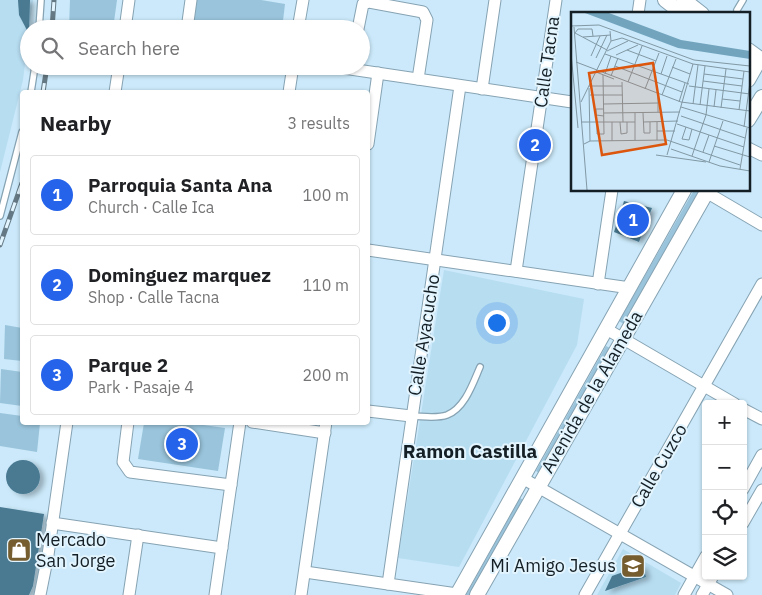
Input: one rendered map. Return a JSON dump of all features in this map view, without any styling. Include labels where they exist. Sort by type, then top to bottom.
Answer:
[{"type":"street","points":[[126,20],[129,0]]},
{"type":"street","points":[[188,20],[191,0]]},
{"type":"street","points":[[299,20],[302,0]]},
{"type":"street","points":[[482,89],[495,0]]},
{"type":"street","name":"Calle Tacna","points":[[516,272],[556,0]]},
{"type":"street","points":[[665,0],[680,12]]},
{"type":"street","points":[[684,0],[699,12]]},
{"type":"street","points":[[359,20],[364,4],[369,2],[423,12],[427,20],[418,79]]},
{"type":"street","points":[[750,54],[756,68]]},
{"type":"street","points":[[370,71],[571,102]]},
{"type":"street","points":[[370,130],[378,73]]},
{"type":"street","points":[[115,90],[118,75]]},
{"type":"street","points":[[289,90],[292,75]]},
{"type":"street","name":"Calle Ayacucho","points":[[388,584],[460,86]]},
{"type":"street","points":[[750,117],[762,98]]},
{"type":"street","points":[[750,149],[762,155]]},
{"type":"street","points":[[598,284],[612,191]]},
{"type":"street","name":"Avenida de la Alameda","points":[[457,595],[608,330],[683,191]]},
{"type":"street","points":[[707,191],[762,225]]},
{"type":"street","name":"Avenida de la Alameda","points":[[477,595],[707,191]]},
{"type":"street","points":[[370,250],[630,288]]},
{"type":"street","name":"Calle Cuzco","points":[[585,595],[762,284]]},
{"type":"street","points":[[608,330],[728,400]]},
{"type":"street","points":[[370,411],[411,416]]},
{"type":"street","points":[[747,411],[762,420]]},
{"type":"street","points":[[40,595],[67,425]]},
{"type":"street","points":[[128,425],[123,462],[130,472],[231,485]]},
{"type":"street","points":[[215,595],[240,425]]},
{"type":"street","points":[[288,425],[325,428],[301,595]]},
{"type":"street","points":[[747,482],[762,455]]},
{"type":"street","points":[[524,479],[694,576],[702,578]]},
{"type":"street","points":[[747,516],[762,490]]},
{"type":"street","points":[[52,523],[222,548]]},
{"type":"street","points":[[129,595],[138,535]]},
{"type":"street","points":[[684,595],[702,563]]},
{"type":"street","points":[[305,572],[457,595]]},
{"type":"street","points":[[702,595],[711,580],[727,595]]},
{"type":"lane","points":[[40,20],[41,0]]},
{"type":"lane","points":[[738,10],[743,0]]},
{"type":"lane","points":[[31,90],[34,75]]},
{"type":"lane","points":[[0,216],[20,140]]},
{"type":"lane","points":[[411,416],[446,415],[454,411],[469,392],[480,367]]},
{"type":"shaded area","points":[[0,0],[33,0],[30,20],[20,20],[20,75],[24,75],[23,80],[0,172]]},
{"type":"shaded area","points":[[70,0],[117,0],[114,20],[69,20]]},
{"type":"shaded area","points":[[197,0],[261,0],[285,4],[283,20],[194,20]]},
{"type":"shaded area","points":[[693,191],[702,191],[628,327],[619,321]]},
{"type":"shaded area","points":[[444,270],[584,299],[577,345],[459,567],[398,558]]},
{"type":"shaded area","points":[[5,325],[20,328],[20,361],[4,359]]},
{"type":"shaded area","points":[[606,346],[614,350],[544,476],[536,471]]},
{"type":"shaded area","points":[[1,369],[20,372],[20,406],[0,403]]},
{"type":"shaded area","points":[[0,413],[20,416],[20,425],[40,425],[37,452],[0,446]]},
{"type":"shaded area","points":[[144,425],[203,425],[225,428],[218,471],[138,459]]},
{"type":"shaded area","points":[[520,498],[528,503],[476,595],[466,595]]},
{"type":"shaded area","name":"Mi Amigo Jesus","points":[[623,549],[681,583],[675,595],[597,595]]},
{"type":"building","points":[[18,0],[30,0],[29,20],[22,20],[19,15]]},
{"type":"building","points":[[624,201],[652,208],[639,242],[614,232]]},
{"type":"building","points":[[23,460],[35,465],[40,477],[35,489],[23,494],[11,489],[6,477],[11,465]]},
{"type":"building","name":"Mercado San Jorge","points":[[0,507],[44,514],[33,586],[29,595],[0,595]]},
{"type":"building","points":[[643,565],[646,577],[605,591],[612,576]]},
{"type":"railway","points":[[53,20],[54,0]]},
{"type":"railway","points":[[43,90],[46,75]]},
{"type":"railway","points":[[0,245],[20,189]]},
{"type":"place","name":"Dominguez marquez","points":[[535,145]]},
{"type":"place","name":"Parroquia Santa Ana","points":[[633,220]]},
{"type":"place","name":"Parque 2","points":[[182,444]]},
{"type":"place","name":"Mercado San Jorge","points":[[19,550]]},
{"type":"place","name":"Mi Amigo Jesus","points":[[633,566]]},
{"type":"district","name":"Ramon Castilla","points":[[470,451]]}]
